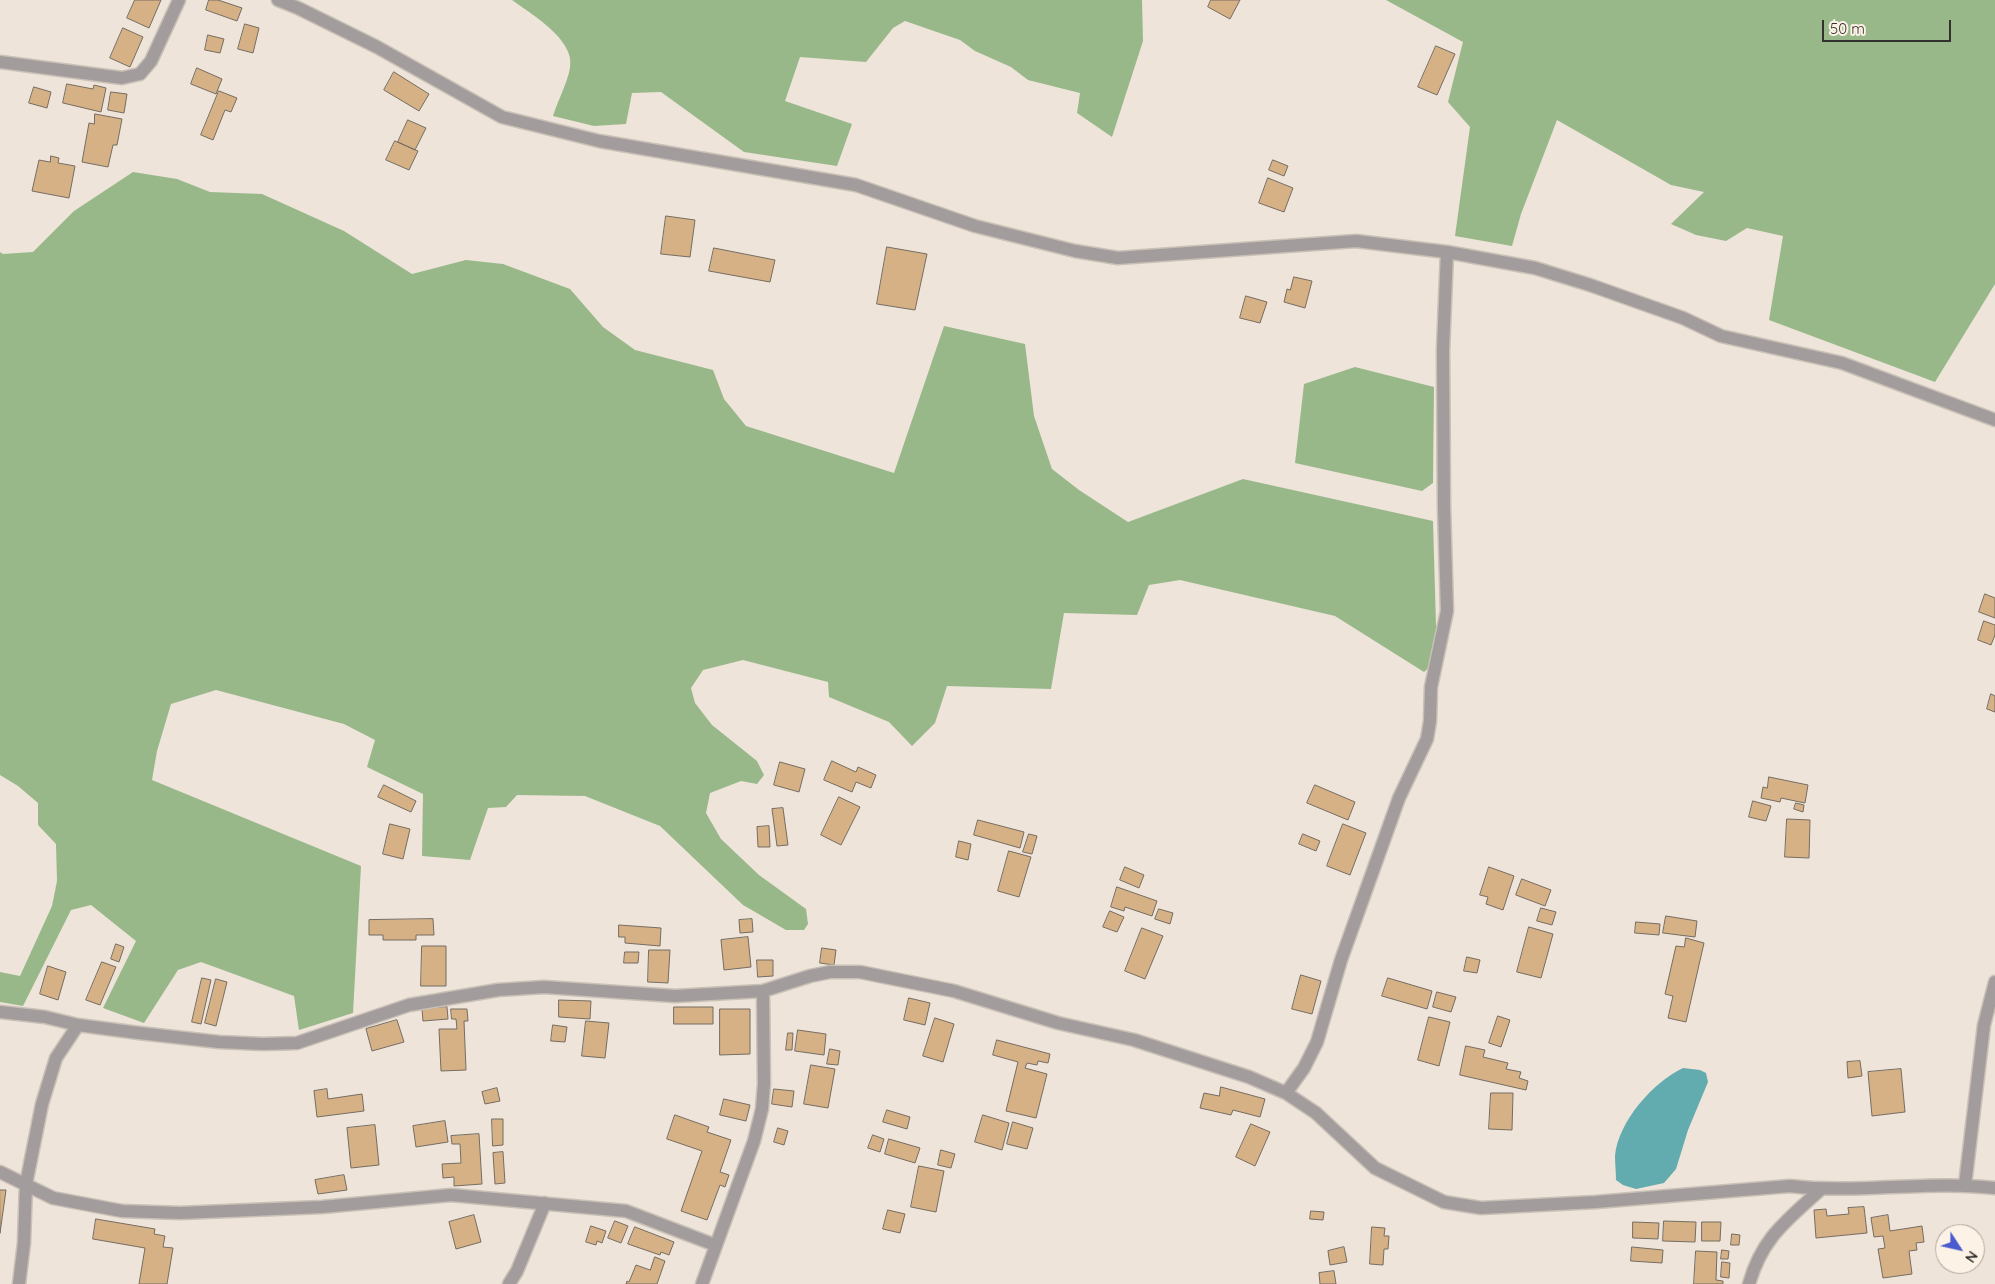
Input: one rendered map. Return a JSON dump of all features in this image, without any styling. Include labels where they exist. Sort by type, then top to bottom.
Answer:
[{"type":"street","points":[[0,62],[122,78],[140,74],[151,61],[178,0]]},
{"type":"street","points":[[278,0],[377,47],[502,116],[599,141],[856,185],[975,226],[1075,251],[1118,258],[1356,241],[1447,252],[1535,268],[1683,318],[1721,336],[1842,363],[1995,420]]},
{"type":"street","points":[[1286,1093],[1304,1068],[1317,1042],[1341,960],[1398,798],[1428,739],[1432,687],[1447,611],[1443,360],[1447,252]]},
{"type":"street","points":[[0,1012],[45,1017],[78,1025],[220,1042],[297,1043],[409,1005],[498,990],[544,987],[675,996],[763,991],[810,976],[830,972],[860,972],[954,991],[1058,1023],[1134,1040],[1249,1077],[1286,1093],[1316,1113],[1374,1168],[1444,1202],[1481,1208],[1596,1202],[1790,1186],[1820,1190],[1965,1185],[1995,1188]]},
{"type":"street","points":[[1965,1185],[1984,1025],[1995,982]]},
{"type":"street","points":[[702,1284],[754,1141],[762,1109],[764,1084],[763,991]]},
{"type":"street","points":[[19,1284],[24,1243],[26,1184],[42,1104],[56,1058],[78,1025]]},
{"type":"street","points":[[0,1172],[54,1198],[122,1212],[180,1213],[322,1207],[451,1195],[626,1211],[715,1244]]},
{"type":"street","points":[[1749,1284],[1753,1270],[1768,1240],[1820,1190]]},
{"type":"street","points":[[509,1284],[517,1271],[545,1203]]},
{"type":"green space","points":[[512,0],[1142,0],[1143,41],[1112,137],[1077,113],[1080,93],[1028,80],[1011,67],[975,51],[960,40],[905,21],[893,28],[866,62],[800,57],[785,101],[852,124],[837,166],[744,152],[661,92],[632,93],[626,124],[594,126],[553,116],[569,74],[570,58],[566,48],[550,29]]},
{"type":"green space","points":[[1386,0],[1995,0],[1995,284],[1935,382],[1769,320],[1783,236],[1747,228],[1726,241],[1696,235],[1671,224],[1704,192],[1671,185],[1557,120],[1521,214],[1512,246],[1455,236],[1470,127],[1448,102],[1463,42]]},
{"type":"green space","points":[[133,172],[177,179],[210,192],[262,194],[344,231],[412,274],[466,260],[503,264],[570,289],[603,327],[635,350],[713,370],[724,399],[746,426],[894,473],[944,326],[1025,344],[1034,416],[1052,469],[1079,490],[1128,522],[1243,479],[1433,521],[1437,660],[1424,672],[1335,616],[1180,580],[1149,585],[1137,615],[1064,613],[1051,689],[947,686],[935,723],[912,746],[889,722],[829,697],[828,682],[743,660],[703,670],[691,688],[695,703],[712,725],[757,761],[764,775],[757,784],[741,781],[710,793],[706,813],[721,839],[759,875],[806,909],[808,924],[804,930],[786,930],[743,905],[660,826],[585,796],[517,795],[506,807],[488,808],[470,860],[422,856],[423,794],[367,767],[375,740],[344,724],[216,690],[171,704],[157,751],[152,780],[361,866],[353,1013],[299,1030],[294,996],[201,962],[178,970],[144,1023],[103,1008],[136,941],[91,905],[71,910],[23,1006],[0,1002],[0,972],[20,976],[52,906],[57,881],[56,844],[38,825],[38,803],[18,786],[0,775],[0,252],[3,254],[33,252],[74,211]]},
{"type":"green space","points":[[1355,367],[1434,387],[1433,483],[1422,491],[1295,463],[1304,384]]},
{"type":"water","points":[[1683,1068],[1700,1070],[1706,1073],[1708,1082],[1688,1130],[1676,1169],[1664,1183],[1636,1189],[1623,1185],[1616,1180],[1615,1156],[1623,1130],[1639,1104],[1649,1093],[1672,1074]]},
{"type":"building","points":[[135,0],[161,0],[149,28],[127,18]]},
{"type":"building","points":[[209,0],[218,0],[242,8],[237,21],[206,10]]},
{"type":"building","points":[[1211,0],[1240,0],[1230,19],[1208,7]]},
{"type":"building","points":[[245,24],[259,28],[253,53],[238,49]]},
{"type":"building","points":[[123,28],[143,37],[130,67],[110,58]]},
{"type":"building","points":[[208,35],[224,39],[220,53],[205,50]]},
{"type":"building","points":[[1436,46],[1455,54],[1437,95],[1418,87]]},
{"type":"building","points":[[197,68],[222,79],[216,94],[191,84]]},
{"type":"building","points":[[394,72],[429,94],[419,111],[384,90]]},
{"type":"building","points":[[67,84],[93,89],[94,85],[106,88],[101,112],[63,103]]},
{"type":"building","points":[[34,87],[51,92],[47,108],[29,103]]},
{"type":"building","points":[[219,91],[237,98],[231,112],[225,110],[213,140],[201,135]]},
{"type":"building","points":[[111,92],[127,94],[124,113],[108,110]]},
{"type":"building","points":[[95,114],[122,119],[117,145],[113,145],[108,167],[82,162],[89,123],[94,124]]},
{"type":"building","points":[[408,120],[426,128],[415,150],[398,142]]},
{"type":"building","points":[[395,141],[418,151],[409,170],[386,160]]},
{"type":"building","points":[[51,156],[59,158],[58,163],[75,166],[69,198],[32,191],[39,160],[50,162]]},
{"type":"building","points":[[1273,160],[1288,166],[1284,176],[1269,170]]},
{"type":"building","points":[[1268,178],[1293,188],[1284,212],[1259,203]]},
{"type":"building","points":[[666,216],[695,220],[690,257],[661,254]]},
{"type":"building","points":[[887,247],[927,254],[915,310],[877,304]]},
{"type":"building","points":[[714,248],[775,260],[770,282],[709,271]]},
{"type":"building","points":[[1294,277],[1312,281],[1305,308],[1284,302],[1287,289],[1290,290]]},
{"type":"building","points":[[1246,296],[1267,302],[1260,323],[1240,318]]},
{"type":"building","points":[[1985,594],[1995,598],[1995,618],[1979,612]]},
{"type":"building","points":[[1984,621],[1995,625],[1995,635],[1991,645],[1978,640]]},
{"type":"building","points":[[1991,694],[1995,696],[1995,712],[1987,709]]},
{"type":"building","points":[[832,761],[856,772],[858,767],[876,775],[871,788],[856,782],[852,792],[824,780]]},
{"type":"building","points":[[780,762],[805,769],[799,792],[774,785]]},
{"type":"building","points":[[1769,777],[1808,785],[1805,803],[1781,798],[1780,802],[1761,798],[1763,787],[1767,788]]},
{"type":"building","points":[[384,785],[416,801],[411,812],[378,797]]},
{"type":"building","points":[[1315,785],[1355,802],[1348,820],[1307,803]]},
{"type":"building","points":[[839,797],[860,807],[841,845],[821,835]]},
{"type":"building","points":[[1753,801],[1771,806],[1766,821],[1749,817]]},
{"type":"building","points":[[1796,803],[1804,805],[1803,812],[1794,809]]},
{"type":"building","points":[[783,808],[788,845],[777,846],[772,809]]},
{"type":"building","points":[[1787,819],[1810,820],[1809,858],[1785,857]]},
{"type":"building","points":[[978,820],[1024,832],[1020,848],[974,835]]},
{"type":"building","points":[[390,824],[410,829],[403,859],[383,854]]},
{"type":"building","points":[[1343,824],[1366,833],[1350,875],[1327,866]]},
{"type":"building","points":[[769,826],[770,847],[758,847],[757,827]]},
{"type":"building","points":[[1029,834],[1037,836],[1032,854],[1023,852]]},
{"type":"building","points":[[1303,834],[1320,841],[1316,851],[1299,844]]},
{"type":"building","points":[[959,841],[971,844],[968,860],[956,857]]},
{"type":"building","points":[[1009,851],[1031,857],[1019,897],[998,891]]},
{"type":"building","points":[[1125,867],[1144,875],[1139,888],[1120,880]]},
{"type":"building","points":[[1489,867],[1514,876],[1503,910],[1486,904],[1488,897],[1480,895]]},
{"type":"building","points":[[1522,879],[1551,890],[1545,906],[1516,895]]},
{"type":"building","points":[[1117,887],[1157,901],[1152,916],[1125,907],[1124,911],[1111,907]]},
{"type":"building","points":[[1541,908],[1556,912],[1552,925],[1537,921]]},
{"type":"building","points":[[1159,909],[1173,913],[1170,924],[1155,919]]},
{"type":"building","points":[[1110,911],[1124,917],[1117,932],[1103,927]]},
{"type":"building","points":[[1666,916],[1697,921],[1695,937],[1663,933]]},
{"type":"building","points":[[433,919],[434,935],[416,935],[416,940],[383,940],[383,935],[369,935],[369,920]]},
{"type":"building","points":[[752,919],[753,932],[740,933],[739,920]]},
{"type":"building","points":[[1636,922],[1660,924],[1659,935],[1635,933]]},
{"type":"building","points":[[619,925],[661,928],[660,946],[625,943],[625,937],[619,937]]},
{"type":"building","points":[[1529,927],[1553,934],[1541,978],[1517,972]]},
{"type":"building","points":[[1142,928],[1163,936],[1145,979],[1125,971]]},
{"type":"building","points":[[748,937],[751,967],[724,970],[721,940]]},
{"type":"building","points":[[1686,938],[1704,943],[1686,1022],[1668,1018],[1673,996],[1665,994],[1676,946],[1684,947]]},
{"type":"building","points":[[116,944],[124,947],[119,962],[111,959]]},
{"type":"building","points":[[422,946],[446,946],[446,986],[421,986]]},
{"type":"building","points":[[822,948],[836,950],[834,965],[820,963]]},
{"type":"building","points":[[649,950],[670,950],[668,983],[648,982]]},
{"type":"building","points":[[625,952],[639,952],[638,963],[624,963]]},
{"type":"building","points":[[1467,957],[1480,960],[1477,973],[1464,971]]},
{"type":"building","points":[[757,960],[773,960],[773,976],[758,977]]},
{"type":"building","points":[[102,962],[116,967],[100,1005],[86,1000]]},
{"type":"building","points":[[48,966],[66,972],[58,1000],[40,994]]},
{"type":"building","points":[[1301,975],[1321,981],[1312,1014],[1292,1009]]},
{"type":"building","points":[[202,978],[211,980],[201,1024],[192,1022]]},
{"type":"building","points":[[1388,978],[1432,991],[1427,1009],[1382,996]]},
{"type":"building","points":[[216,979],[227,982],[216,1026],[205,1023]]},
{"type":"building","points":[[1437,992],[1456,997],[1451,1012],[1433,1007]]},
{"type":"building","points":[[909,998],[930,1003],[925,1025],[904,1020]]},
{"type":"building","points":[[559,1000],[591,1001],[590,1019],[559,1017]]},
{"type":"building","points":[[447,1007],[448,1019],[423,1021],[422,1009]]},
{"type":"building","points":[[674,1007],[713,1007],[713,1024],[674,1024]]},
{"type":"building","points":[[451,1009],[467,1009],[468,1021],[464,1021],[466,1070],[441,1071],[439,1029],[457,1029],[456,1019],[452,1019]]},
{"type":"building","points":[[720,1009],[750,1009],[750,1054],[720,1055]]},
{"type":"building","points":[[1498,1016],[1510,1020],[1501,1047],[1489,1043]]},
{"type":"building","points":[[1429,1017],[1450,1022],[1439,1066],[1418,1060]]},
{"type":"building","points":[[935,1018],[954,1024],[943,1062],[923,1056]]},
{"type":"building","points":[[397,1020],[404,1042],[372,1051],[366,1029]]},
{"type":"building","points":[[586,1021],[609,1023],[605,1058],[582,1056]]},
{"type":"building","points":[[553,1025],[567,1027],[565,1042],[551,1041]]},
{"type":"building","points":[[798,1030],[826,1034],[824,1055],[795,1051]]},
{"type":"building","points":[[788,1033],[793,1033],[792,1050],[786,1050]]},
{"type":"building","points":[[997,1040],[1050,1054],[1048,1063],[1038,1061],[1037,1065],[1027,1063],[1025,1068],[1047,1074],[1036,1118],[1006,1111],[1018,1062],[993,1055]]},
{"type":"building","points":[[1466,1046],[1485,1050],[1483,1057],[1508,1063],[1506,1069],[1521,1072],[1519,1078],[1528,1081],[1526,1090],[1460,1075]]},
{"type":"building","points":[[830,1049],[840,1051],[838,1065],[827,1064]]},
{"type":"building","points":[[1860,1061],[1862,1076],[1848,1078],[1847,1062]]},
{"type":"building","points":[[811,1065],[835,1069],[828,1108],[804,1104]]},
{"type":"building","points":[[1901,1069],[1905,1112],[1872,1116],[1868,1072]]},
{"type":"building","points":[[1221,1087],[1265,1099],[1260,1117],[1233,1110],[1231,1115],[1200,1108],[1204,1093],[1219,1096]]},
{"type":"building","points":[[497,1088],[500,1101],[485,1104],[482,1092]]},
{"type":"building","points":[[327,1089],[328,1099],[362,1094],[364,1111],[317,1117],[314,1091]]},
{"type":"building","points":[[774,1089],[794,1091],[792,1107],[772,1104]]},
{"type":"building","points":[[1491,1093],[1513,1093],[1512,1130],[1489,1129]]},
{"type":"building","points":[[724,1099],[750,1105],[746,1121],[720,1115]]},
{"type":"building","points":[[887,1110],[910,1117],[907,1129],[883,1122]]},
{"type":"building","points":[[675,1115],[709,1127],[707,1132],[731,1140],[720,1172],[729,1175],[725,1187],[720,1185],[707,1220],[681,1211],[702,1151],[667,1139]]},
{"type":"building","points":[[983,1115],[1009,1123],[1002,1150],[975,1142]]},
{"type":"building","points":[[492,1119],[503,1119],[503,1145],[493,1146]]},
{"type":"building","points":[[445,1121],[448,1142],[416,1147],[413,1126]]},
{"type":"building","points":[[1013,1122],[1033,1128],[1027,1149],[1007,1144]]},
{"type":"building","points":[[1251,1124],[1270,1132],[1255,1166],[1236,1157]]},
{"type":"building","points":[[375,1125],[379,1165],[351,1168],[347,1128]]},
{"type":"building","points":[[778,1128],[788,1131],[784,1145],[774,1142]]},
{"type":"building","points":[[479,1134],[482,1184],[454,1186],[454,1177],[443,1178],[442,1164],[461,1163],[460,1144],[452,1144],[451,1136]]},
{"type":"building","points":[[873,1135],[884,1139],[880,1152],[868,1148]]},
{"type":"building","points":[[889,1139],[920,1148],[915,1163],[885,1154]]},
{"type":"building","points":[[941,1150],[955,1154],[951,1168],[938,1165]]},
{"type":"building","points":[[503,1152],[505,1183],[495,1184],[493,1153]]},
{"type":"building","points":[[919,1166],[944,1171],[936,1212],[911,1207]]},
{"type":"building","points":[[344,1175],[347,1190],[318,1194],[315,1180]]},
{"type":"building","points":[[0,1190],[6,1190],[0,1233]]},
{"type":"building","points":[[1864,1207],[1867,1233],[1816,1238],[1814,1210],[1826,1209],[1827,1216],[1849,1214],[1848,1208]]},
{"type":"building","points":[[888,1210],[905,1214],[900,1233],[883,1229]]},
{"type":"building","points":[[1311,1211],[1324,1212],[1323,1220],[1310,1219]]},
{"type":"building","points":[[474,1215],[481,1242],[456,1249],[449,1222]]},
{"type":"building","points":[[1888,1215],[1890,1231],[1922,1226],[1924,1242],[1916,1243],[1917,1250],[1909,1251],[1912,1274],[1883,1278],[1878,1249],[1885,1248],[1883,1236],[1874,1237],[1871,1218]]},
{"type":"building","points":[[96,1219],[155,1229],[154,1234],[165,1236],[163,1247],[173,1248],[167,1284],[139,1284],[145,1248],[93,1239]]},
{"type":"building","points":[[615,1221],[628,1226],[621,1243],[608,1238]]},
{"type":"building","points":[[1664,1221],[1696,1222],[1695,1242],[1663,1241]]},
{"type":"building","points":[[1633,1222],[1659,1223],[1658,1239],[1633,1238]]},
{"type":"building","points":[[1702,1222],[1721,1222],[1720,1241],[1702,1241]]},
{"type":"building","points":[[591,1226],[606,1231],[602,1243],[597,1241],[596,1245],[586,1242]]},
{"type":"building","points":[[635,1227],[674,1242],[669,1255],[661,1252],[660,1255],[628,1244]]},
{"type":"building","points":[[1372,1227],[1385,1228],[1384,1236],[1389,1236],[1388,1249],[1384,1249],[1383,1265],[1370,1264]]},
{"type":"building","points":[[1732,1234],[1740,1235],[1739,1245],[1731,1245]]},
{"type":"building","points":[[1344,1247],[1347,1262],[1330,1265],[1328,1251]]},
{"type":"building","points":[[1632,1247],[1663,1250],[1662,1263],[1631,1261]]},
{"type":"building","points":[[1722,1250],[1729,1251],[1728,1259],[1721,1259]]},
{"type":"building","points":[[1696,1251],[1717,1252],[1716,1280],[1723,1281],[1723,1284],[1694,1284]]},
{"type":"building","points":[[655,1257],[665,1261],[657,1284],[626,1284],[627,1281],[629,1282],[636,1265],[650,1270]]},
{"type":"building","points":[[1722,1262],[1730,1263],[1729,1278],[1721,1277]]},
{"type":"building","points":[[1334,1271],[1336,1284],[1320,1284],[1319,1273]]}]
